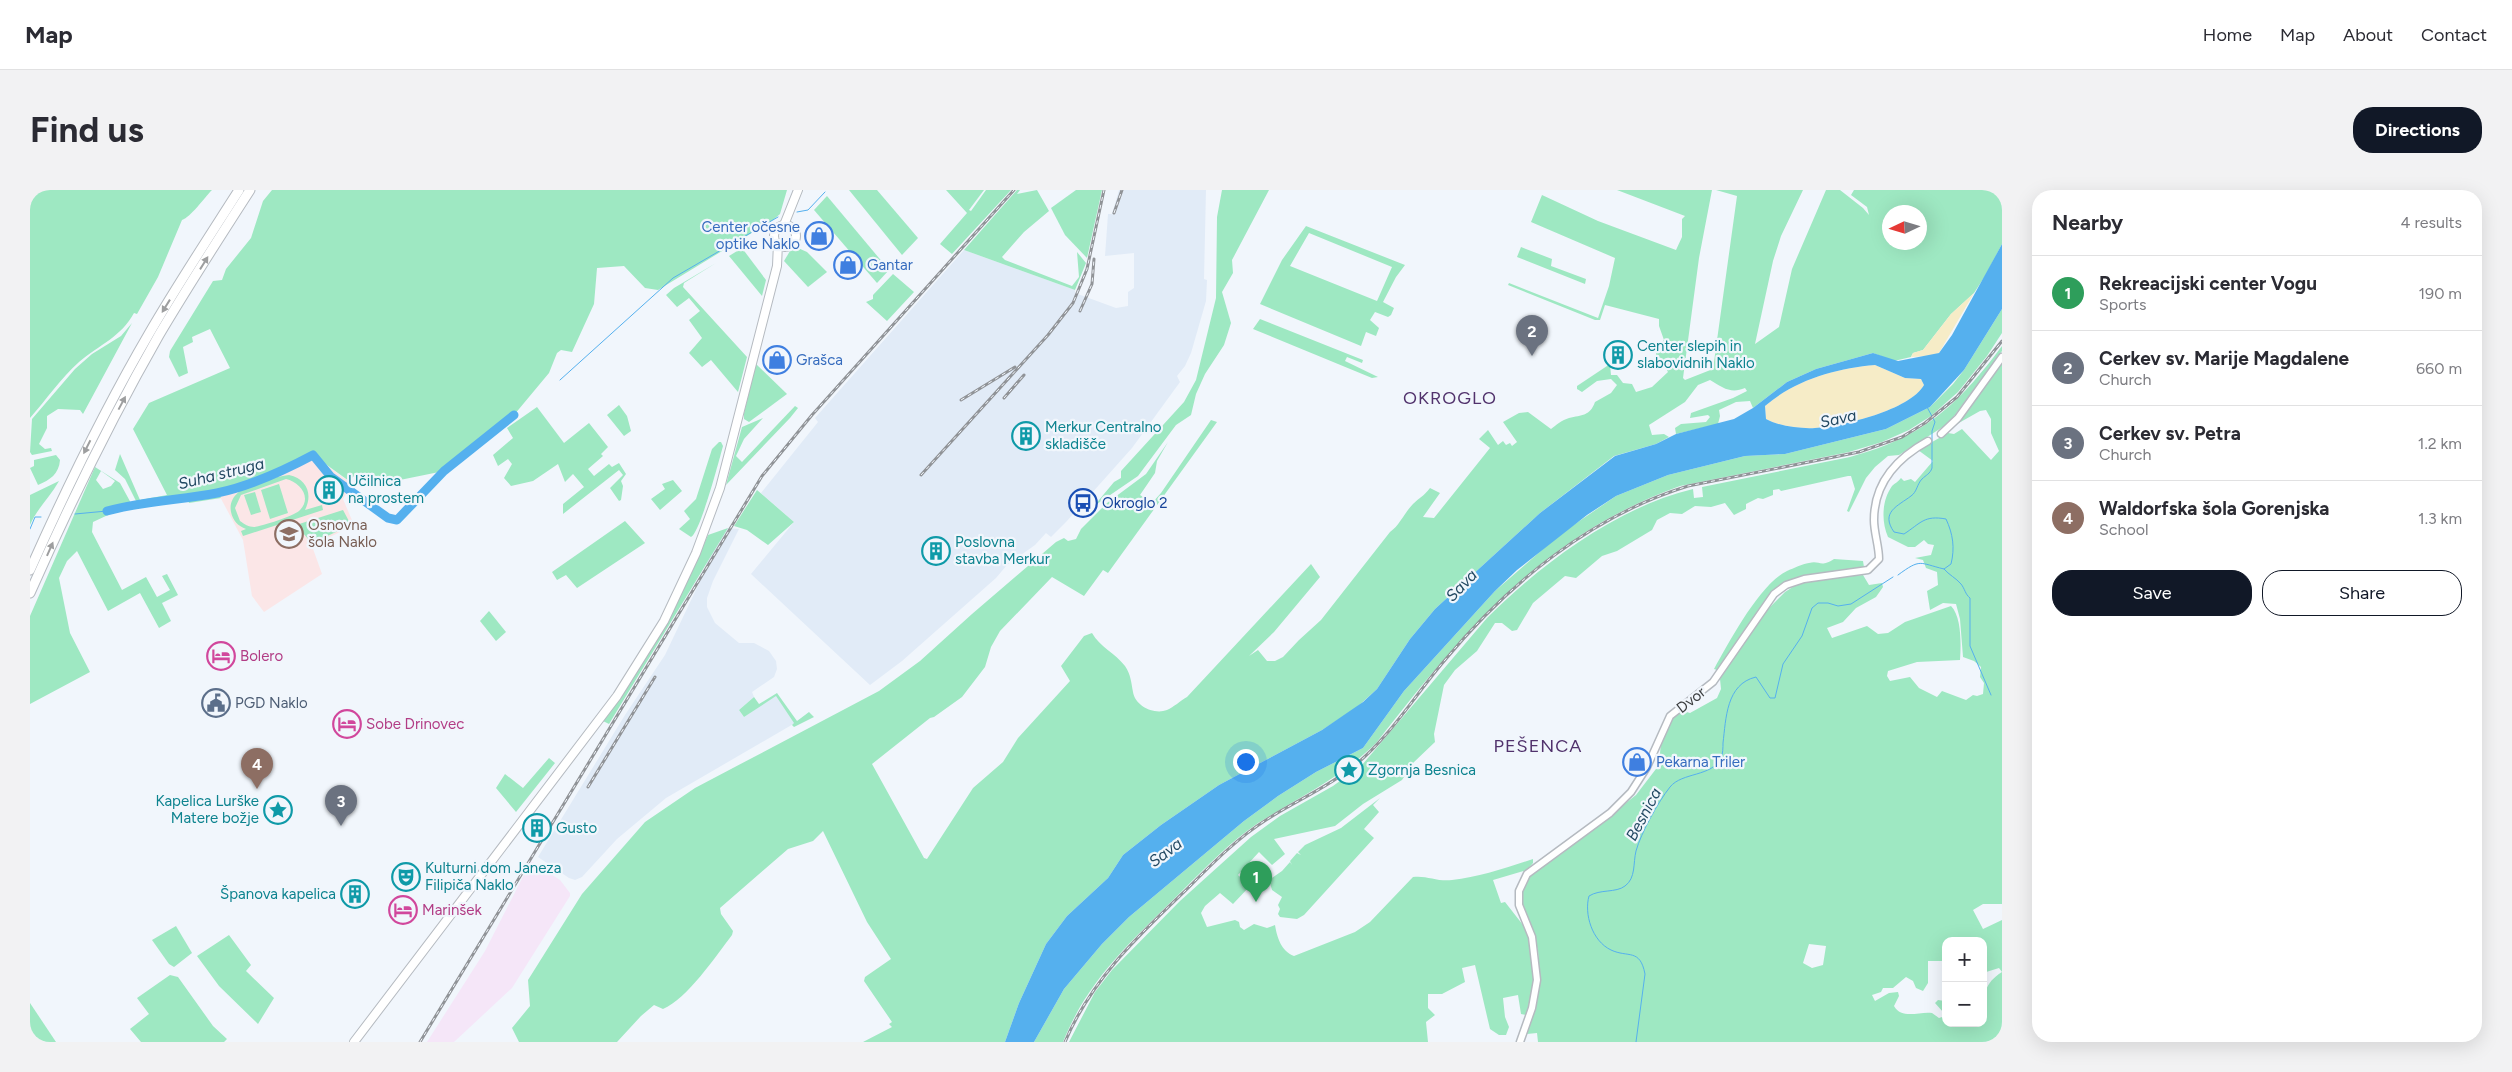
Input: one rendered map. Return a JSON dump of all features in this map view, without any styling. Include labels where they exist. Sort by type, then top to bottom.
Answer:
[{"type":"highway","points":[[30,570],[86,451],[118,389],[150,332],[239,190]]},
{"type":"highway","points":[[30,593],[93,458],[159,335],[250,190]]},
{"type":"main road","points":[[354,1042],[617,696],[664,621],[696,553],[718,495],[777,266],[778,243],[775,232],[788,226],[798,190]]},
{"type":"main road","points":[[777,266],[796,237],[788,226]]},
{"type":"main road","points":[[778,243],[789,246]]},
{"type":"street","points":[[1941,434],[1958,418],[2002,357]]},
{"type":"street","name":"Dvor","points":[[1520,1042],[1532,1008],[1537,980],[1534,946],[1519,905],[1519,891],[1527,874],[1610,813],[1631,792],[1647,767],[1670,716],[1713,682],[1774,594],[1796,581],[1855,573],[1874,566],[1879,559],[1874,522],[1880,490],[1887,475],[1899,460],[1928,441]]},
{"type":"shaded area","points":[[1119,190],[1206,190],[1204,279],[1207,280],[1206,301],[1191,353],[1185,366],[1177,376],[1180,382],[1132,448],[1051,537],[1046,533],[1035,545],[1007,565],[996,578],[902,661],[870,685],[751,574],[794,522],[761,493],[818,422],[815,418],[964,250],[1075,290],[1075,293],[1116,308],[1128,306],[1128,292],[1134,288],[1134,253],[1105,256],[1108,214],[1112,214]]},
{"type":"shaded area","name":"Osnovna šola Naklo","points":[[313,455],[352,484],[343,499],[354,525],[312,546],[322,574],[264,612],[252,596],[243,540],[218,493],[276,475]]},
{"type":"shaded area","points":[[728,528],[739,529],[713,581],[707,598],[707,607],[715,623],[739,643],[754,643],[769,651],[776,661],[777,669],[774,677],[752,692],[754,697],[739,710],[744,717],[776,695],[795,723],[666,798],[617,839],[582,877],[575,880],[569,878],[538,857],[625,715],[665,655],[703,575],[707,562]]},
{"type":"shaded area","points":[[531,861],[560,880],[570,893],[570,896],[512,988],[454,1042],[427,1042],[485,951]]},
{"type":"green space","points":[[30,190],[212,190],[182,220],[158,277],[137,314],[134,313],[116,335],[72,368],[30,418]]},
{"type":"green space","points":[[272,190],[787,190],[780,214],[773,220],[658,290],[645,288],[624,266],[597,268],[594,304],[572,352],[561,350],[557,353],[549,373],[514,415],[444,471],[390,482],[362,474],[355,475],[349,481],[313,455],[276,475],[218,493],[221,498],[189,503],[188,500],[198,496],[137,503],[125,479],[115,470],[120,454],[140,500],[167,495],[133,429],[149,403],[230,368],[210,329],[192,337],[193,342],[183,347],[188,373],[179,377],[169,357],[170,351],[213,281],[222,280],[226,269],[251,238],[263,201]]},
{"type":"green space","points":[[849,190],[877,190],[918,238],[902,255]]},
{"type":"green space","points":[[946,190],[984,190],[969,210],[971,211],[986,190],[1011,190],[952,254],[940,244],[967,213]]},
{"type":"green space","points":[[1017,190],[1020,190],[1017,194],[1037,190],[1049,211],[1024,232],[1002,257],[1005,260],[1072,286],[1079,277],[1077,252],[1086,263],[1075,290],[964,250]]},
{"type":"green space","points":[[1076,190],[1102,190],[1087,258],[1065,235],[1051,208]]},
{"type":"green space","points":[[1222,190],[1269,190],[1232,260],[1233,273],[1222,292],[1231,323],[1224,345],[1205,374],[1196,394],[1191,415],[1176,425],[1138,476],[1094,506],[1114,482],[1121,478],[1121,471],[1184,402],[1196,380],[1216,298],[1217,217]]},
{"type":"green space","points":[[1617,190],[1712,190],[1699,258],[1683,378],[1685,380],[1713,369],[1737,196],[1716,190],[1803,190],[1781,236],[1773,261],[1755,344],[1779,327],[1792,269],[1826,190],[1840,190],[1869,215],[1867,207],[1851,195],[1854,190],[2002,190],[2002,244],[1974,293],[1951,314],[1923,350],[1913,353],[1911,357],[1894,361],[1873,353],[1816,369],[1787,382],[1753,408],[1750,401],[1736,402],[1719,410],[1718,424],[1676,434],[1675,428],[1681,424],[1706,422],[1710,417],[1708,415],[1690,418],[1691,413],[1747,391],[1745,388],[1740,390],[1727,389],[1710,380],[1698,385],[1685,402],[1649,425],[1652,435],[1664,434],[1669,437],[1656,444],[1614,456],[1540,513],[1435,609],[1410,639],[1377,689],[1356,708],[1322,730],[1219,785],[1161,825],[1123,855],[1108,878],[1067,916],[1046,944],[1019,1003],[1005,1042],[863,1042],[892,1027],[889,1024],[892,1022],[864,981],[865,977],[891,959],[867,922],[823,831],[813,841],[788,849],[720,908],[721,914],[733,931],[732,935],[691,987],[672,1004],[663,1009],[654,1005],[617,1042],[519,1042],[512,1028],[530,1006],[528,980],[582,894],[645,822],[695,788],[879,691],[920,661],[1056,542],[1064,538],[1068,541],[1076,539],[1081,529],[1107,503],[1146,474],[1168,442],[1157,461],[1155,473],[1140,495],[1152,503],[1161,493],[1211,420],[1217,422],[1108,573],[1103,570],[1084,596],[1052,577],[1000,631],[991,647],[985,667],[962,697],[930,718],[872,764],[924,858],[927,859],[973,788],[1003,762],[1018,738],[1070,681],[1061,666],[1084,636],[1092,633],[1125,666],[1130,676],[1135,697],[1141,705],[1156,711],[1167,710],[1187,697],[1311,564],[1320,577],[1274,632],[1249,656],[1258,650],[1267,661],[1275,661],[1283,657],[1321,620],[1390,532],[1397,526],[1410,507],[1430,488],[1440,493],[1423,517],[1434,518],[1490,448],[1479,439],[1488,430],[1498,445],[1503,441],[1506,445],[1510,443],[1512,446],[1517,442],[1503,422],[1519,413],[1528,412],[1551,429],[1566,419],[1585,414],[1591,410],[1595,402],[1611,393],[1617,385],[1611,379],[1597,381],[1582,392],[1577,389],[1577,386],[1610,364],[1611,375],[1617,375],[1623,383],[1632,384],[1636,392],[1652,387],[1668,372],[1665,367],[1658,366],[1656,358],[1659,345],[1664,340],[1659,326],[1659,319],[1605,305],[1600,320],[1595,320],[1508,285],[1509,283],[1598,318],[1609,286],[1615,258],[1531,222],[1542,195],[1598,221],[1676,250],[1682,237],[1682,219],[1685,216]]},
{"type":"green space","points":[[827,196],[889,270],[877,283],[814,210]]},
{"type":"green space","points":[[1306,226],[1405,265],[1396,277],[1383,302],[1394,308],[1391,315],[1388,317],[1375,312],[1370,320],[1379,328],[1376,336],[1366,332],[1361,346],[1260,304],[1282,260]],"holes":[[[1309,233],[1392,267],[1377,301],[1290,266]]]},
{"type":"green space","points":[[1521,247],[1552,259],[1551,266],[1586,279],[1585,284],[1517,257]]},
{"type":"green space","points":[[742,248],[766,280],[762,296],[729,256]]},
{"type":"green space","points":[[798,248],[807,252],[827,272],[808,287],[784,261],[790,251]]},
{"type":"green space","points":[[716,263],[684,283],[683,287],[747,357],[738,392],[711,360],[702,367],[689,353],[702,338],[689,320],[700,311],[689,298],[677,307],[666,295],[674,288]]},
{"type":"green space","points":[[893,274],[914,292],[887,321],[866,302],[873,299],[873,295]]},
{"type":"green space","points":[[2002,309],[2002,333],[1987,356],[1958,392],[1931,416],[1909,430],[1882,442],[1849,452],[1680,486],[1631,507],[1587,531],[1547,560],[1509,591],[1441,662],[1377,742],[1363,755],[1320,786],[1258,823],[1209,864],[1130,943],[1099,978],[1074,1019],[1063,1042],[1034,1042],[1064,989],[1102,944],[1129,917],[1244,821],[1278,796],[1316,772],[1363,748],[1404,691],[1495,591],[1559,535],[1616,496],[1668,475],[1745,456],[1785,454],[1886,429],[1930,407],[1964,370]]},
{"type":"green space","points":[[1260,319],[1363,360],[1362,363],[1347,357],[1345,361],[1378,377],[1372,378],[1253,329]]},
{"type":"green space","points":[[132,323],[83,414],[80,410],[58,409],[47,416],[47,428],[39,444],[45,449],[51,448],[52,451],[32,455],[30,452],[32,419],[75,369],[92,354],[121,336]]},
{"type":"green space","points":[[2002,346],[2002,351],[1949,423],[1899,455],[1888,456],[1875,467],[1866,478],[1849,512],[1847,511],[1855,489],[1851,476],[1781,491],[1779,489],[1773,490],[1773,495],[1763,499],[1758,498],[1746,504],[1746,509],[1734,515],[1725,503],[1711,507],[1695,506],[1682,514],[1670,513],[1657,520],[1652,530],[1617,551],[1602,556],[1576,578],[1565,576],[1533,603],[1517,630],[1512,631],[1502,623],[1495,623],[1477,651],[1455,670],[1444,685],[1434,734],[1435,742],[1413,763],[1402,780],[1363,804],[1335,826],[1274,839],[1285,854],[1272,865],[1259,852],[1238,875],[1250,886],[1233,904],[1220,893],[1205,906],[1201,913],[1207,927],[1235,920],[1239,922],[1240,927],[1244,930],[1254,924],[1267,928],[1275,925],[1278,939],[1286,951],[1294,956],[1355,932],[1370,922],[1413,877],[1447,880],[1462,879],[1533,859],[1533,863],[1527,870],[1493,880],[1501,903],[1505,902],[1523,925],[1529,938],[1535,980],[1526,1015],[1521,1014],[1518,995],[1503,998],[1505,1017],[1509,1027],[1506,1035],[1499,1035],[1490,1029],[1475,965],[1462,968],[1465,982],[1442,994],[1428,994],[1428,1008],[1435,1015],[1426,1022],[1428,1042],[1069,1042],[1095,992],[1112,970],[1180,901],[1251,837],[1280,816],[1333,786],[1362,765],[1487,618],[1556,558],[1609,523],[1665,497],[1693,489],[1694,498],[1703,497],[1702,487],[1850,457],[1899,440],[1937,417],[1954,402],[1970,386]]},
{"type":"green space","points":[[2002,363],[2002,904],[1983,904],[1973,910],[1983,929],[2002,920],[2002,972],[2002,1042],[1538,1042],[1537,1033],[1527,1034],[1540,982],[1538,950],[1522,906],[1522,891],[1528,878],[1538,868],[1560,855],[1636,795],[1659,765],[1661,742],[1673,718],[1680,710],[1690,713],[1717,698],[1721,689],[1720,679],[1765,612],[1785,592],[1796,585],[1812,580],[1863,575],[1869,585],[1882,583],[1883,587],[1876,597],[1856,608],[1843,622],[1827,628],[1832,638],[1867,626],[1878,634],[1888,633],[1905,622],[1951,606],[1955,611],[1959,624],[1960,660],[1917,662],[1888,671],[1887,676],[1890,681],[1910,677],[1919,688],[1937,697],[1942,691],[1966,700],[1973,695],[1983,694],[1984,683],[1980,677],[1981,667],[1974,661],[1963,657],[1960,619],[1956,604],[1943,603],[1930,610],[1927,591],[1938,585],[1937,572],[1926,568],[1923,560],[1915,558],[1931,555],[1934,545],[1928,544],[1924,540],[1915,547],[1908,547],[1888,537],[1884,524],[1884,504],[1892,486],[1901,478],[1904,481],[1911,479],[1915,482],[1933,461],[1918,450],[1948,433],[1954,434],[1962,429],[1991,460],[1999,451],[1991,433],[1991,419],[1986,410],[1980,411],[1957,424]],"holes":[[[1809,944],[1826,946],[1823,965],[1812,968],[1803,963]]]},
{"type":"green space","points":[[756,364],[787,394],[749,422],[744,419],[744,413]]},
{"type":"green space","points":[[619,405],[627,416],[631,431],[624,436],[607,415]]},
{"type":"green space","points":[[795,406],[798,408],[790,418],[726,485],[742,427],[763,418],[744,439],[736,456],[742,462]]},
{"type":"green space","points":[[537,407],[564,443],[589,423],[608,447],[601,454],[603,456],[588,469],[594,476],[609,464],[612,467],[619,463],[626,474],[621,481],[623,486],[621,500],[619,501],[610,488],[623,475],[619,470],[563,514],[563,504],[584,487],[573,474],[565,482],[558,464],[533,481],[511,486],[504,478],[512,464],[508,459],[498,466],[493,455],[513,438],[507,428]]},
{"type":"green space","points":[[719,442],[723,446],[713,480],[699,523],[691,537],[679,529],[690,519],[684,511],[696,499],[712,449]]},
{"type":"green space","points":[[56,455],[60,460],[56,473],[50,479],[38,485],[30,468],[34,466],[34,460]]},
{"type":"green space","points":[[95,467],[120,483],[132,505],[110,509],[108,515],[93,522],[92,532],[122,590],[146,577],[157,597],[170,590],[162,576],[167,574],[178,595],[162,603],[171,621],[159,628],[140,593],[108,611],[77,551],[67,561],[59,578],[70,633],[90,672],[30,704],[30,616]],"holes":[[[101,471],[115,481],[111,486],[103,489],[96,480]]]},
{"type":"green space","points":[[289,475],[295,477],[307,488],[308,498],[305,510],[322,505],[323,510],[243,536],[241,531],[246,529],[236,523],[231,512],[231,503],[235,496],[251,485]],"holes":[[[286,479],[300,487],[305,496],[305,501],[299,511],[278,521],[254,527],[240,521],[235,508],[241,495]]]},
{"type":"green space","points":[[673,480],[682,491],[660,510],[651,499],[665,489],[662,484]]},
{"type":"green space","points":[[59,481],[36,514],[30,525],[30,495]]},
{"type":"green space","points":[[279,484],[288,513],[270,519],[261,490]]},
{"type":"green space","points":[[757,490],[794,522],[768,545],[747,530],[734,526]]},
{"type":"green space","points":[[255,492],[261,512],[251,515],[244,495]]},
{"type":"green space","points":[[343,510],[351,525],[321,539],[309,540],[296,525]]},
{"type":"green space","points":[[625,521],[645,543],[577,588],[566,575],[557,580],[552,572]]},
{"type":"green space","points":[[728,528],[609,724],[603,721],[634,677],[661,631],[708,535]]},
{"type":"green space","points":[[1834,559],[1863,561],[1864,567],[1800,578],[1778,589],[1768,597],[1717,670],[1714,669],[1746,615],[1776,578],[1804,564],[1813,562],[1826,563]]},
{"type":"green space","points":[[489,611],[506,632],[496,641],[480,621]]},
{"type":"green space","points":[[777,693],[797,721],[809,712],[814,717],[794,727],[792,725],[794,723],[776,696],[744,717],[739,710],[754,697],[759,704]]},
{"type":"green space","points":[[549,758],[555,763],[516,812],[496,788],[505,774],[523,788]]},
{"type":"green space","points":[[1380,798],[1373,805],[1379,812],[1364,829],[1374,838],[1304,915],[1297,919],[1280,917],[1278,905],[1282,897],[1272,890],[1269,880],[1282,871],[1290,862],[1292,865],[1290,861],[1297,853],[1301,855],[1298,852],[1305,845],[1341,828]]},
{"type":"green space","points":[[176,926],[192,953],[174,967],[169,964],[152,940]]},
{"type":"green space","points":[[229,935],[251,965],[246,971],[274,998],[258,1024],[219,986],[197,956]]},
{"type":"green space","points":[[170,975],[178,977],[213,1026],[227,1039],[224,1042],[141,1042],[130,1029],[149,1014],[137,998]]},
{"type":"green space","points":[[1938,1000],[1942,1001],[1942,1011],[1935,1003]]},
{"type":"green space","points":[[30,1003],[56,1042],[34,1042],[30,1034]]},
{"type":"sand","points":[[1974,293],[1939,353],[1930,356],[1911,357],[1913,353],[1923,350],[1951,314]]},
{"type":"sand","points":[[1875,365],[1905,378],[1921,379],[1924,385],[1905,402],[1891,409],[1842,424],[1803,428],[1783,425],[1766,419],[1765,406],[1803,382],[1831,372]]},
{"type":"water","name":"Sava","points":[[2002,244],[2002,309],[1964,370],[1930,407],[1886,429],[1785,454],[1745,456],[1668,475],[1616,496],[1587,515],[1517,570],[1495,591],[1404,691],[1363,748],[1316,772],[1278,796],[1244,821],[1129,917],[1102,944],[1064,989],[1034,1042],[1005,1042],[1019,1003],[1046,944],[1067,916],[1108,878],[1123,855],[1161,825],[1219,785],[1322,730],[1363,702],[1377,689],[1410,639],[1435,609],[1540,513],[1615,456],[1656,444],[1676,434],[1734,419],[1753,408],[1787,382],[1816,369],[1873,353],[1898,361],[1939,353],[1952,335]],"holes":[[[1875,365],[1905,378],[1921,379],[1924,385],[1905,402],[1875,415],[1827,427],[1809,428],[1783,425],[1766,419],[1765,406],[1777,397],[1803,382],[1831,372]]]},
{"type":"waterway","points":[[797,212],[808,210],[825,192]]},
{"type":"waterway","points":[[560,380],[673,278],[778,217]]},
{"type":"waterway","name":"Besnica","points":[[1898,575],[1911,566],[1920,563],[1944,569],[1951,564],[1953,541],[1946,519],[1928,519],[1904,534],[1894,532],[1889,519],[1892,510],[1913,494],[1920,481],[1932,468],[1932,431],[1935,422],[1927,407]]},
{"type":"waterway","name":"Suha struga","points":[[107,511],[230,490],[267,477],[313,455],[331,477],[388,518],[397,520],[444,471],[514,415]]},
{"type":"waterway","points":[[75,514],[107,511]]},
{"type":"waterway","points":[[30,529],[35,517],[41,517]]},
{"type":"waterway","points":[[1944,569],[1961,584],[1970,598],[1970,646],[1991,695]]},
{"type":"waterway","name":"Besnica","points":[[1636,1042],[1645,974],[1643,966],[1637,957],[1617,952],[1604,946],[1594,934],[1589,919],[1589,896],[1598,892],[1621,888],[1629,883],[1633,875],[1636,851],[1650,818],[1665,793],[1675,782],[1704,772],[1717,764],[1722,755],[1729,704],[1739,687],[1746,681],[1756,677],[1770,698],[1775,698],[1783,664],[1802,636],[1812,608],[1818,603],[1838,606],[1851,604],[1893,577]]},
{"type":"railway","points":[[420,1042],[762,476],[812,415],[1014,190]]},
{"type":"railway","points":[[921,475],[1048,335],[1073,303],[1087,269],[1104,190]]},
{"type":"railway","points":[[1114,213],[1122,190]]},
{"type":"railway","points":[[1080,311],[1092,284],[1094,259]]},
{"type":"railway","points":[[1065,1042],[1088,999],[1102,979],[1150,924],[1244,835],[1277,813],[1344,774],[1367,755],[1391,729],[1434,673],[1470,632],[1524,579],[1554,555],[1618,515],[1652,499],[1688,486],[1859,452],[1902,437],[1925,423],[1957,397],[2002,341]]},
{"type":"railway","points":[[961,400],[1015,367]]},
{"type":"railway","points":[[1004,398],[1024,375]]},
{"type":"railway","points":[[588,787],[655,677]]},
{"type":"place","name":"Center očesne optike Naklo","points":[[819,236]]},
{"type":"place","name":"Gantar","points":[[848,265]]},
{"type":"place","name":"Center slepih in slabovidnih Naklo","points":[[1618,355]]},
{"type":"place","name":"Cerkev sv. Marije Magdalene","points":[[1532,356]]},
{"type":"place","name":"Grašca","points":[[777,360]]},
{"type":"place","name":"Merkur Centralno skladišče","points":[[1026,436]]},
{"type":"place","name":"Učilnica na prostem","points":[[329,490]]},
{"type":"place","name":"Okroglo 2","points":[[1083,503]]},
{"type":"place","name":"Osnovna šola Naklo","points":[[289,534]]},
{"type":"place","name":"Poslovna stavba Merkur","points":[[936,551]]},
{"type":"place","name":"Bolero","points":[[221,656]]},
{"type":"place","name":"PGD Naklo","points":[[216,703]]},
{"type":"place","name":"Sobe Drinovec","points":[[347,724]]},
{"type":"place","name":"Pekarna Triler","points":[[1637,762]]},
{"type":"place","name":"Zgornja Besnica","points":[[1349,770]]},
{"type":"place","name":"Waldorfska šola Gorenjska","points":[[257,789]]},
{"type":"place","name":"Kapelica Lurške Matere božje","points":[[278,810]]},
{"type":"place","name":"Cerkev sv. Petra","points":[[341,826]]},
{"type":"place","name":"Gusto","points":[[537,828]]},
{"type":"place","name":"Kulturni dom Janeza Filipiča Naklo","points":[[406,877]]},
{"type":"place","name":"Španova kapelica","points":[[355,894]]},
{"type":"place","name":"Rekreacijski center Vogu","points":[[1256,902]]},
{"type":"place","name":"Marinšek","points":[[403,910]]},
{"type":"district","name":"OKROGLO","points":[[1450,398]]},
{"type":"district","name":"PEŠENCA","points":[[1538,746]]}]
